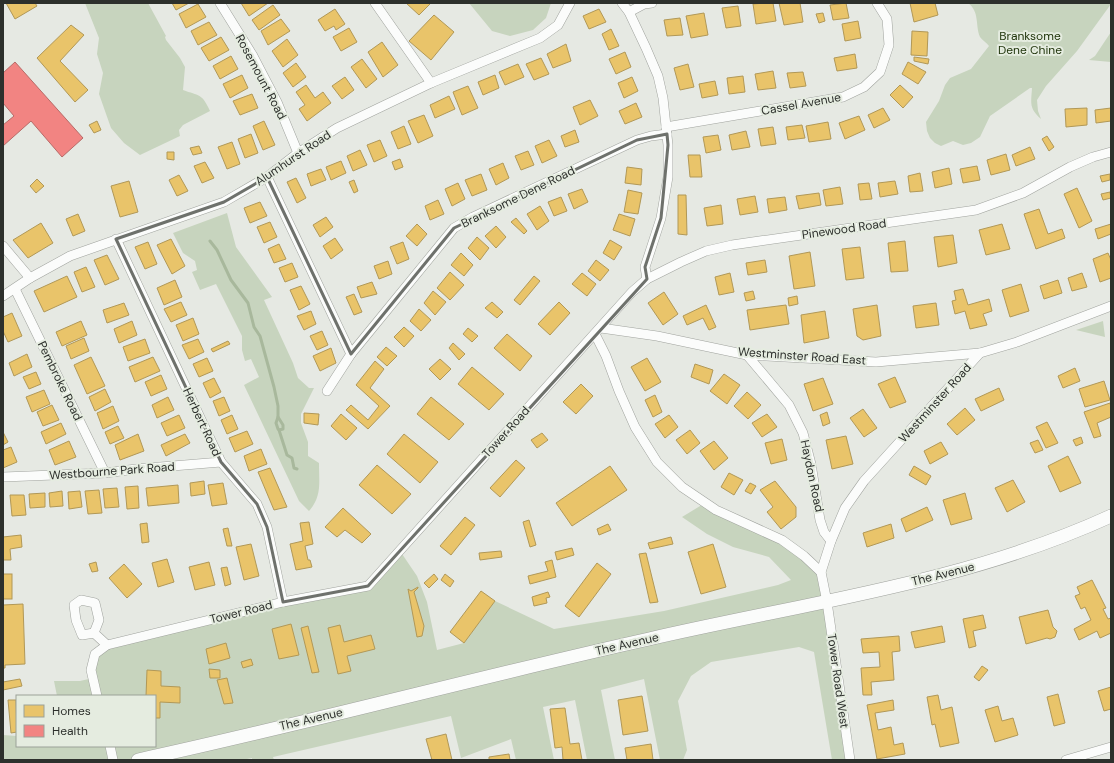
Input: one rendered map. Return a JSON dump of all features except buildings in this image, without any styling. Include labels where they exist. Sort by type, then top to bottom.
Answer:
[{"type":"main road","name":"The Avenue","points":[[138,760],[650,638],[827,602],[1005,558],[1078,532],[1111,516]]},
{"type":"street","name":"Rosemount Road","points":[[220,3],[254,56],[277,102],[298,154]]},
{"type":"street","points":[[375,3],[431,83]]},
{"type":"street","name":"Alumhurst Road","points":[[3,296],[30,278],[70,256],[224,202],[267,177],[337,128],[431,83],[540,38],[558,25],[570,3]]},
{"type":"street","points":[[622,3],[629,12],[658,76],[663,98],[667,130],[668,177],[661,218],[645,267],[647,279]]},
{"type":"street","points":[[629,12],[644,4],[652,3]]},
{"type":"street","name":"Cassel Avenue","points":[[667,130],[843,97],[864,87],[880,72],[889,45],[887,19],[877,3]]},
{"type":"street","name":"Branksome Dene Road","points":[[327,391],[351,354],[454,228],[473,217],[637,140],[667,130]]},
{"type":"street","name":"Pinewood Road","points":[[598,331],[632,292],[647,279],[706,251],[732,245],[976,210],[1023,193],[1070,167],[1093,157],[1111,152]]},
{"type":"street","points":[[267,177],[351,354]]},
{"type":"street","name":"Herbert Road","points":[[116,239],[221,462],[257,504],[267,527],[283,602]]},
{"type":"street","points":[[3,246],[30,278]]},
{"type":"street","name":"Pembroke Road","points":[[15,289],[104,473]]},
{"type":"street","name":"Westminster Road","points":[[821,572],[846,508],[864,481],[980,352],[1017,342],[1111,306]]},
{"type":"street","points":[[598,331],[619,391],[635,427],[657,462],[682,487],[716,510],[782,540],[804,556],[821,572],[827,602]]},
{"type":"street","name":"Westminster Road East","points":[[598,331],[657,336],[746,355],[876,362],[980,352]]},
{"type":"street","name":"Tower Road","points":[[107,645],[283,602],[368,586],[598,331]]},
{"type":"street","name":"Haydon Road","points":[[746,355],[789,405],[803,433],[811,464],[822,526],[824,532],[832,541]]},
{"type":"street","name":"Westbourne Park Road","points":[[3,477],[104,473],[221,462]]},
{"type":"street","name":"Tower Road West","points":[[827,602],[850,760]]},
{"type":"street","points":[[94,633],[107,645],[95,654],[91,670],[97,695]]},
{"type":"street","points":[[110,747],[113,760]]},
{"type":"street","points":[[1066,760],[1111,747]]},
{"type":"highlighted area","points":[[667,134],[668,145],[661,218],[645,267],[647,279],[368,586],[283,602],[267,527],[257,504],[221,462],[116,239],[224,202],[267,177],[351,354],[454,228],[637,140]]},
{"type":"green space","points":[[85,3],[148,3],[166,36],[166,40],[185,67],[183,90],[200,96],[205,101],[210,111],[183,125],[179,130],[180,136],[140,155],[124,143],[111,128],[99,94],[103,73],[97,54],[99,38]]},
{"type":"green space","points":[[469,3],[551,3],[546,18],[533,30],[510,36],[492,31]]},
{"type":"green space","name":"Branksome Dene Chine","points":[[968,3],[1111,4],[1077,51],[1046,86],[1037,100],[1038,111],[1041,119],[1034,112],[1031,102],[1032,88],[1030,88],[990,116],[980,137],[971,143],[963,145],[953,141],[941,146],[930,138],[927,131],[926,122],[939,101],[945,85],[950,78],[971,69],[989,46],[980,37],[976,15]]},
{"type":"green space","points":[[1111,32],[1111,62],[1089,60],[1095,56]]},
{"type":"green space","points":[[227,213],[236,247],[272,297],[264,300],[293,363],[298,378],[309,388],[314,388],[301,414],[301,423],[308,442],[308,456],[319,463],[318,494],[309,511],[299,501],[244,385],[259,377],[251,359],[245,361],[242,350],[242,336],[216,284],[200,290],[192,272],[197,270],[195,261],[183,253],[173,233]]},
{"type":"green space","points":[[1103,321],[1105,337],[1076,330]]},
{"type":"green space","points":[[705,503],[782,540],[821,572],[850,760],[832,760],[814,652],[799,647],[711,662],[691,676],[678,701],[687,750],[683,760],[660,760],[644,679],[601,690],[615,760],[587,760],[575,700],[543,707],[554,760],[516,760],[511,739],[461,758],[451,716],[273,757],[274,760],[252,760],[252,758],[242,760],[3,760],[3,735],[16,736],[16,747],[156,747],[156,695],[57,695],[54,681],[80,681],[93,678],[95,654],[107,645],[368,586],[400,551],[417,576],[427,602],[437,650],[464,643],[495,601],[554,629],[664,611],[778,585],[791,580],[769,557],[733,547],[707,534],[682,517]]},
{"type":"waterway","points":[[210,241],[217,250],[231,280],[248,303],[254,327],[260,336],[274,387],[278,406],[278,417],[276,423],[287,455],[292,458],[294,468],[297,469]]},
{"type":"waterway","points":[[278,417],[283,425],[283,429],[279,430]]}]
